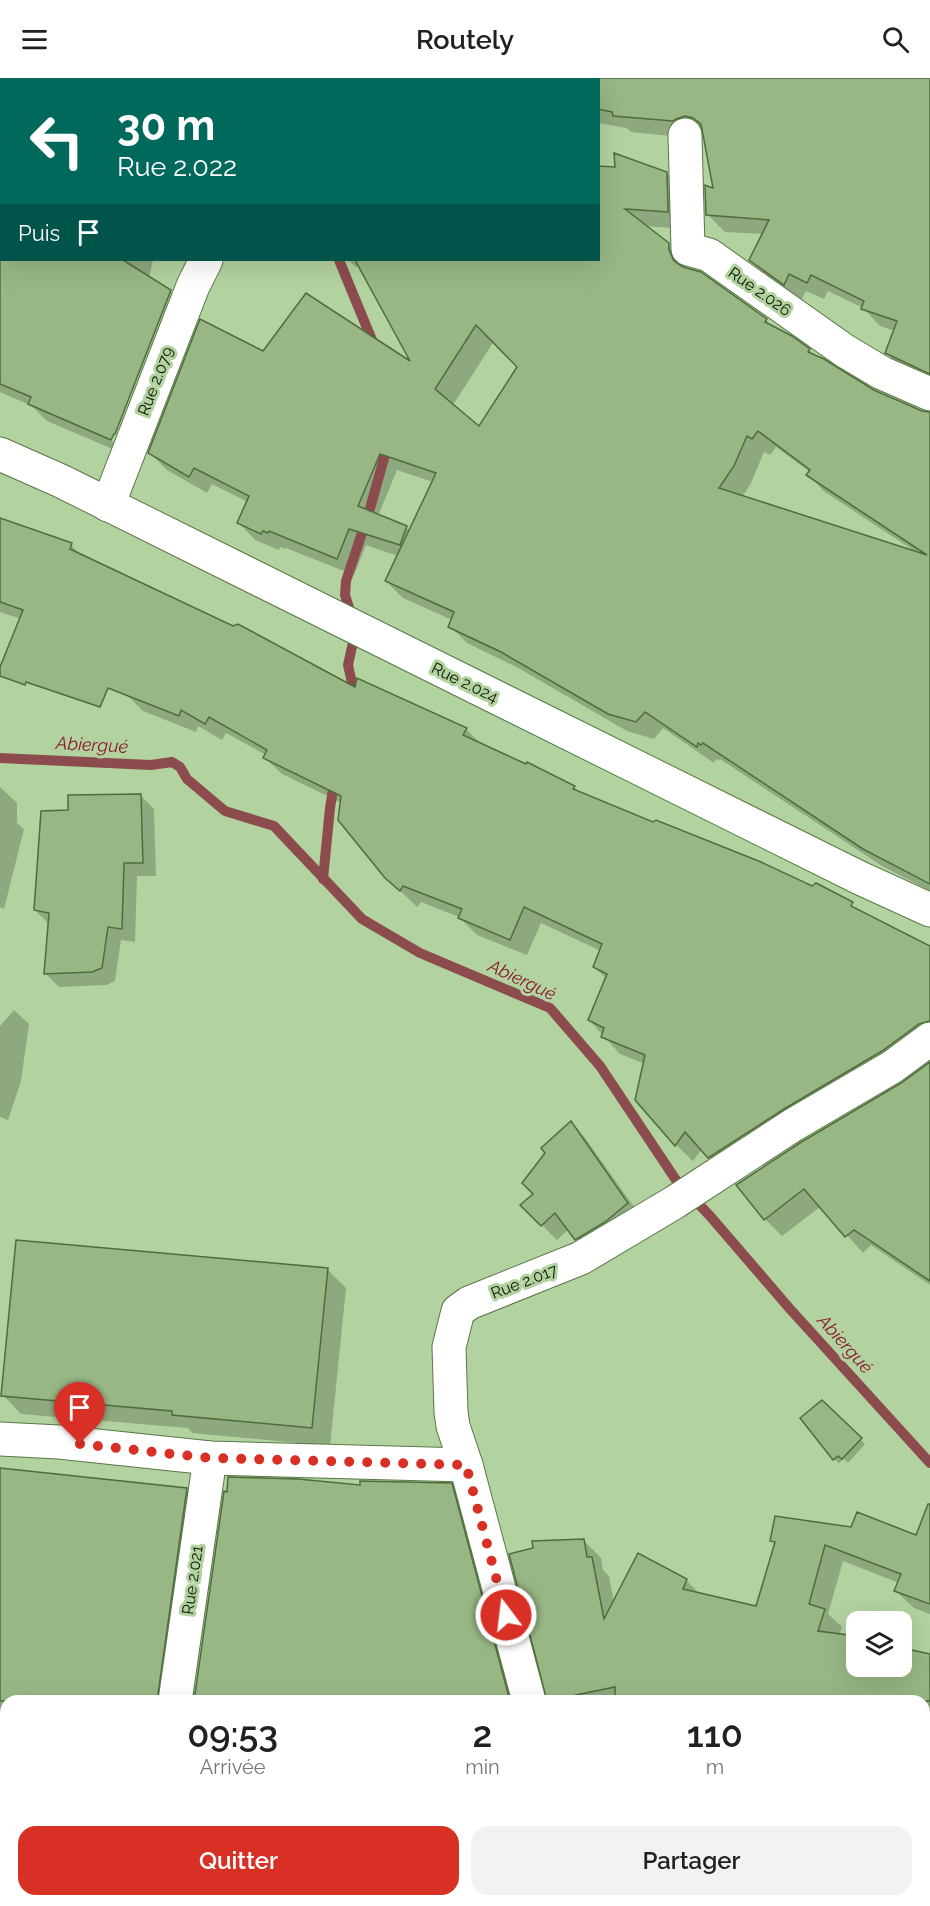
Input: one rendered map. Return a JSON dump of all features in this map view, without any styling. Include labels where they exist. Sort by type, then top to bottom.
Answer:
[{"type":"street","name":"Rue 2.026","points":[[686,135],[688,249],[709,255],[845,351],[882,373],[930,394]]},
{"type":"street","name":"Rue 2.079","points":[[108,505],[193,286],[206,261]]},
{"type":"street","name":"Rue 2.024","points":[[0,454],[108,505],[860,879],[930,910]]},
{"type":"street","name":"Rue 2.017","points":[[527,1695],[466,1465],[453,1426],[449,1395],[449,1347],[458,1311],[469,1303],[581,1258],[688,1193],[793,1125],[892,1067],[930,1039]]},
{"type":"street","points":[[0,1439],[59,1442],[210,1458],[466,1465]]},
{"type":"street","name":"Rue 2.021","points":[[176,1695],[210,1458]]},
{"type":"building","points":[[600,78],[930,78],[930,374],[885,353],[897,321],[861,309],[864,301],[811,275],[807,283],[789,274],[784,285],[749,260],[769,220],[706,215],[705,185],[713,188],[701,124],[685,116],[673,121],[613,116],[612,112],[600,109]]},
{"type":"building","points":[[614,153],[667,172],[668,212],[625,209],[669,243],[669,250],[674,261],[683,267],[701,272],[767,319],[765,322],[792,336],[810,349],[808,352],[824,359],[874,390],[922,411],[930,412],[930,884],[863,849],[703,743],[701,745],[698,743],[697,747],[645,712],[636,722],[608,714],[501,652],[448,627],[454,612],[385,581],[436,473],[380,454],[358,506],[407,526],[400,545],[349,529],[337,559],[269,531],[268,533],[263,531],[261,534],[237,523],[249,496],[194,468],[189,477],[148,453],[200,319],[263,351],[306,293],[410,361],[356,261],[600,261],[600,166],[615,167]],"holes":[[[476,325],[517,367],[479,426],[435,389]],[[758,431],[810,470],[806,475],[927,555],[719,488],[734,466],[747,436],[752,439]]]},
{"type":"building","points":[[0,261],[125,261],[171,290],[111,440],[28,404],[31,397],[0,384]]},
{"type":"building","points":[[0,518],[72,543],[70,549],[233,626],[238,624],[355,687],[357,678],[467,728],[463,735],[526,764],[527,762],[575,786],[573,789],[653,822],[656,820],[761,862],[812,886],[816,883],[853,902],[851,906],[930,946],[930,1021],[919,1024],[882,1051],[784,1109],[708,1158],[685,1132],[675,1146],[635,1100],[645,1055],[601,1037],[604,1028],[588,1020],[607,974],[593,967],[602,944],[524,907],[510,940],[458,918],[462,909],[403,886],[400,891],[385,878],[338,820],[341,796],[263,758],[267,750],[209,717],[205,724],[181,710],[179,716],[108,688],[100,707],[26,682],[25,685],[0,676],[0,667],[23,610],[0,602]]},
{"type":"building","points":[[141,794],[143,863],[124,863],[122,929],[108,927],[102,968],[92,972],[44,974],[49,913],[34,910],[41,811],[68,810],[68,795]]},
{"type":"building","points":[[930,1062],[930,1281],[854,1230],[845,1237],[804,1189],[764,1220],[736,1185],[803,1141],[901,1083]]},
{"type":"building","points":[[571,1121],[628,1203],[605,1222],[575,1240],[555,1213],[541,1226],[520,1205],[533,1194],[522,1183],[545,1153],[541,1148]]},
{"type":"building","points":[[16,1240],[328,1268],[312,1428],[172,1415],[172,1411],[1,1396]]},
{"type":"building","points":[[822,1400],[862,1438],[842,1459],[838,1456],[833,1460],[800,1418]]},
{"type":"building","points":[[0,1468],[187,1488],[158,1695],[0,1695]]},
{"type":"building","points":[[228,1477],[298,1479],[360,1485],[360,1481],[452,1483],[508,1695],[195,1695],[224,1491],[227,1492]]},
{"type":"building","points":[[928,1504],[930,1504],[930,1604],[894,1591],[901,1574],[825,1545],[809,1604],[825,1609],[818,1631],[846,1635],[846,1677],[912,1677],[912,1650],[930,1654],[930,1695],[615,1695],[615,1687],[576,1695],[545,1695],[509,1554],[533,1548],[532,1541],[584,1539],[587,1557],[592,1557],[604,1619],[638,1553],[687,1579],[683,1589],[756,1606],[775,1542],[770,1541],[775,1516],[851,1527],[857,1512],[916,1535]]},
{"type":"waterway","points":[[339,261],[374,345]]},
{"type":"waterway","points":[[349,698],[352,683],[348,665],[356,629],[345,595],[346,581],[388,444]]},
{"type":"waterway","name":"Abiergué","points":[[0,758],[151,765],[172,762],[180,767],[187,779],[225,811],[274,826],[362,919],[420,953],[550,1008],[600,1066],[676,1180],[930,1463]]},
{"type":"waterway","points":[[323,879],[335,778]]},
{"type":"route","points":[[80,1444],[210,1458],[466,1465],[506,1615]]}]
